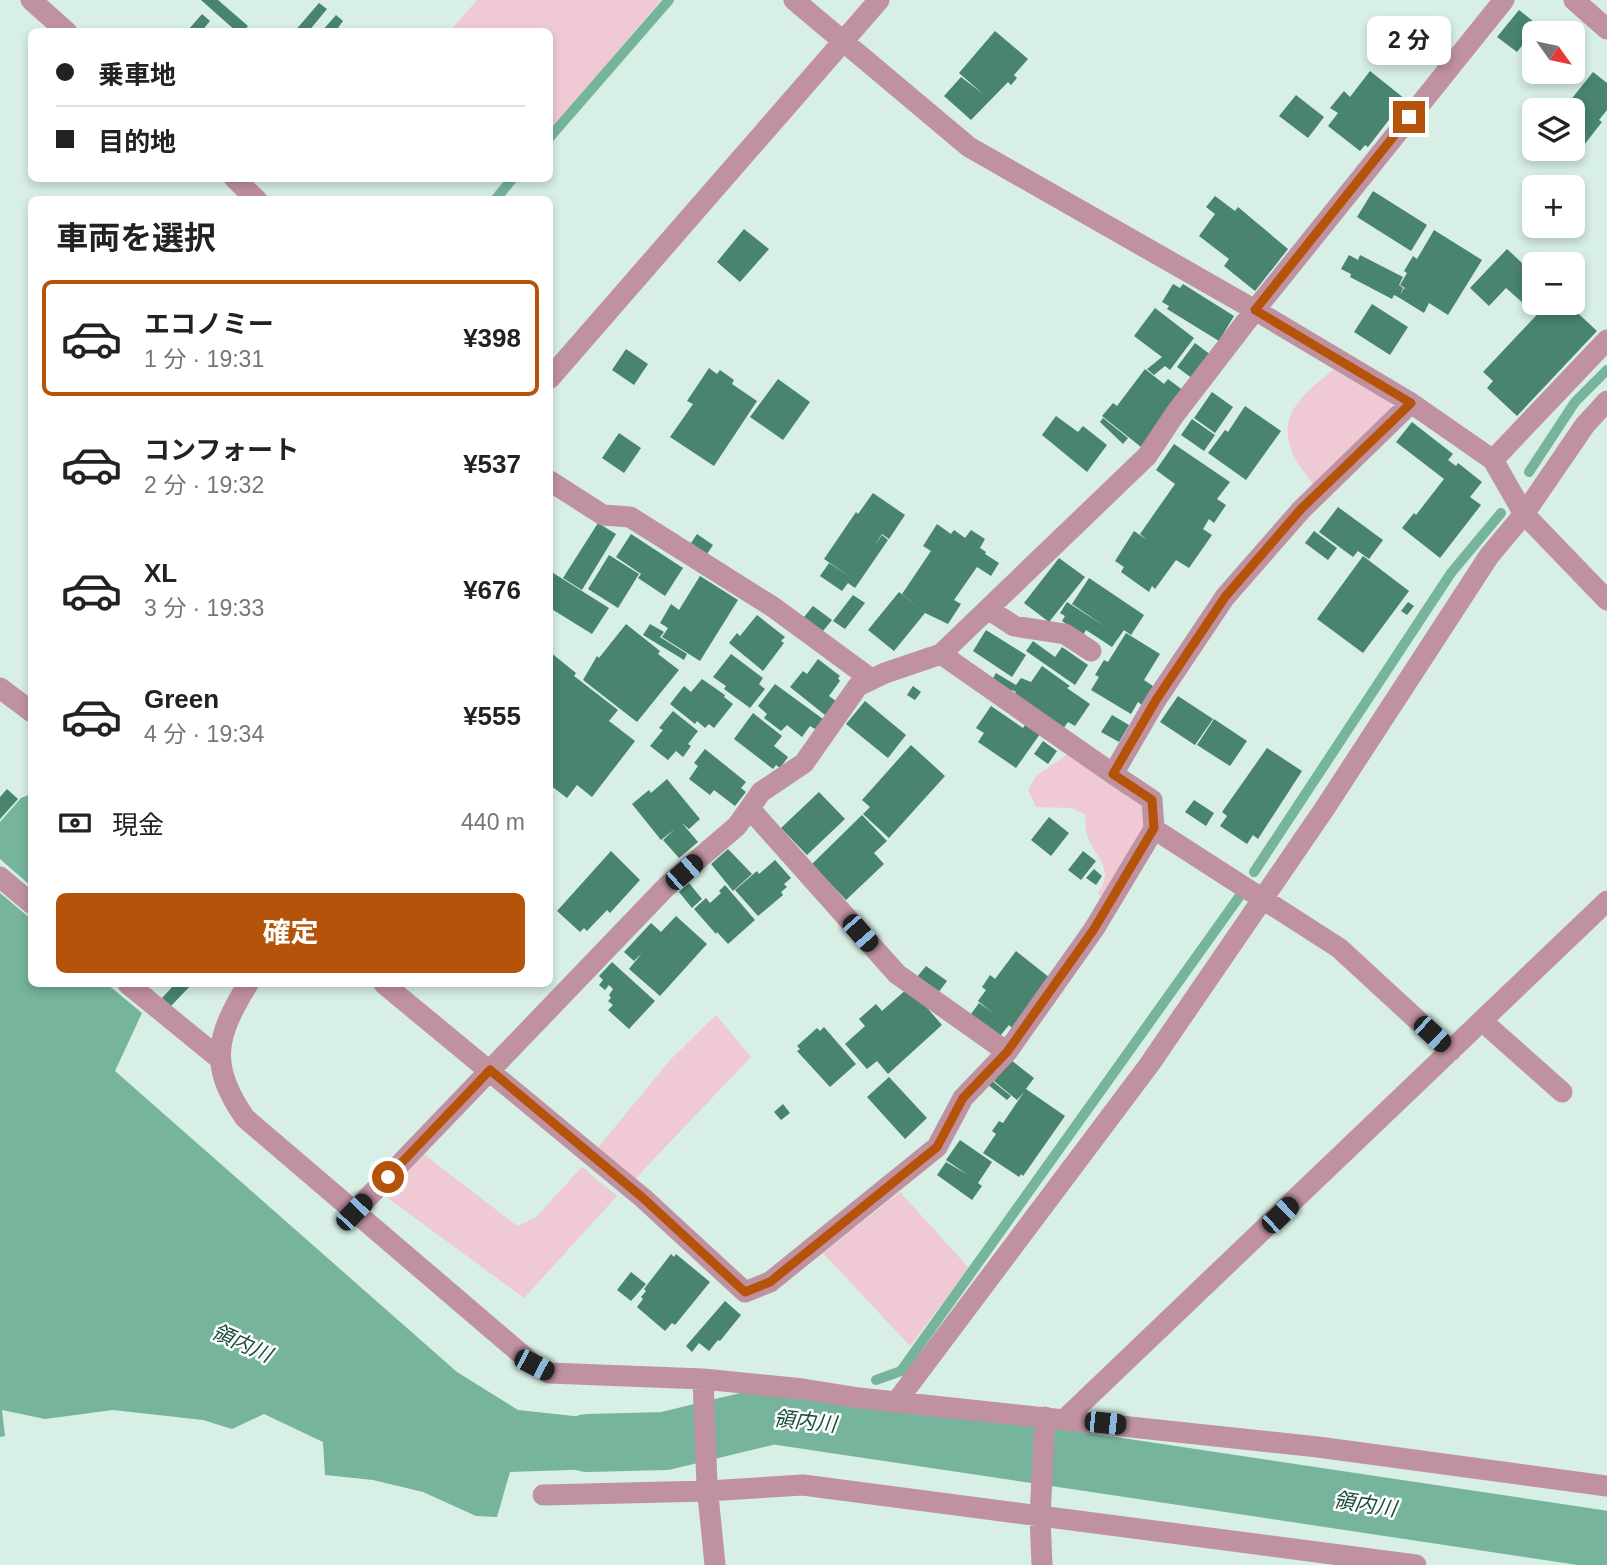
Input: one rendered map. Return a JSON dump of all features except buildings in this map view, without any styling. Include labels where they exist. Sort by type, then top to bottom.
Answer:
[{"type":"street","points":[[31,0],[62,28]]},
{"type":"street","points":[[794,0],[969,147],[1255,310],[1411,403],[1493,460],[1524,514],[1607,600]]},
{"type":"street","points":[[553,375],[879,0]]},
{"type":"street","points":[[354,1212],[667,886],[737,827],[761,792],[804,763],[858,686],[941,654],[1146,456],[1255,310],[1504,0]]},
{"type":"street","points":[[1574,0],[1607,29]]},
{"type":"street","points":[[238,182],[253,196]]},
{"type":"street","points":[[1493,460],[1607,340]]},
{"type":"street","points":[[897,1401],[1149,1065],[1325,808],[1489,556],[1524,514],[1585,425],[1607,401]]},
{"type":"street","points":[[1113,774],[1156,700],[1225,597],[1301,509],[1411,403]]},
{"type":"street","points":[[553,483],[603,515],[631,517],[773,607],[871,679]]},
{"type":"street","points":[[988,609],[1014,626],[1065,634],[1091,651]]},
{"type":"street","points":[[388,987],[643,1198],[745,1292],[770,1282],[937,1147],[963,1098],[1007,1052],[1094,929],[1154,828],[1152,800],[941,654]]},
{"type":"street","points":[[0,688],[28,709]]},
{"type":"street","points":[[750,809],[897,974],[1007,1052]]},
{"type":"street","points":[[1154,828],[1339,948],[1451,1051]]},
{"type":"street","points":[[0,877],[28,901]]},
{"type":"street","points":[[1042,1565],[1044,1446],[1055,1418],[1451,1051],[1607,901]]},
{"type":"street","points":[[132,987],[220,1059]]},
{"type":"street","points":[[246,987],[234,1006],[222,1037],[220,1059],[224,1081],[245,1118],[534,1365],[550,1373],[703,1379],[1318,1447],[1607,1486]]},
{"type":"street","points":[[1482,1021],[1562,1093]]},
{"type":"street","points":[[703,1379],[707,1488],[715,1565]]},
{"type":"street","points":[[543,1495],[803,1485],[1041,1513],[1416,1565]]},
{"type":"shaded area","points":[[477,0],[661,0],[553,127],[553,28],[453,28]]},
{"type":"shaded area","points":[[1334,369],[1392,399],[1391,408],[1314,486],[1293,454],[1288,424],[1298,403]]},
{"type":"shaded area","points":[[1071,752],[1142,802],[1148,825],[1103,900],[1098,893],[1104,882],[1105,872],[1088,838],[1086,815],[1072,808],[1036,807],[1028,790],[1036,776]]},
{"type":"shaded area","points":[[716,1015],[751,1057],[632,1182],[596,1150],[670,1060]]},
{"type":"shaded area","points":[[421,1152],[517,1226],[535,1218],[582,1167],[617,1196],[524,1298],[381,1193]]},
{"type":"shaded area","points":[[900,1192],[969,1268],[910,1346],[823,1253]]},
{"type":"water","points":[[28,795],[28,883],[0,859],[0,822],[21,798]]},
{"type":"water","points":[[0,893],[28,916],[28,987],[111,987],[142,1013],[115,1071],[457,1372],[518,1410],[666,1426],[667,1455],[597,1469],[510,1472],[497,1517],[476,1516],[423,1492],[373,1480],[325,1475],[323,1442],[264,1414],[232,1429],[203,1420],[113,1410],[45,1419],[2,1410],[5,1436],[0,1437]]},
{"type":"waterway","points":[[553,134],[669,0]]},
{"type":"waterway","points":[[498,196],[510,182]]},
{"type":"waterway","points":[[1529,472],[1575,402],[1607,370]]},
{"type":"waterway","points":[[1254,872],[1451,573],[1501,513]]},
{"type":"waterway","points":[[876,1380],[901,1371],[1239,897]]},
{"type":"waterway","name":"領内川","points":[[587,1443],[665,1441],[773,1415],[1607,1540]]},
{"type":"route","points":[[388,1177],[490,1070],[643,1198],[745,1292],[770,1282],[937,1147],[963,1098],[1007,1052],[1094,929],[1154,828],[1152,800],[1113,774],[1156,700],[1225,597],[1301,509],[1411,403],[1255,310],[1409,117]]}]
